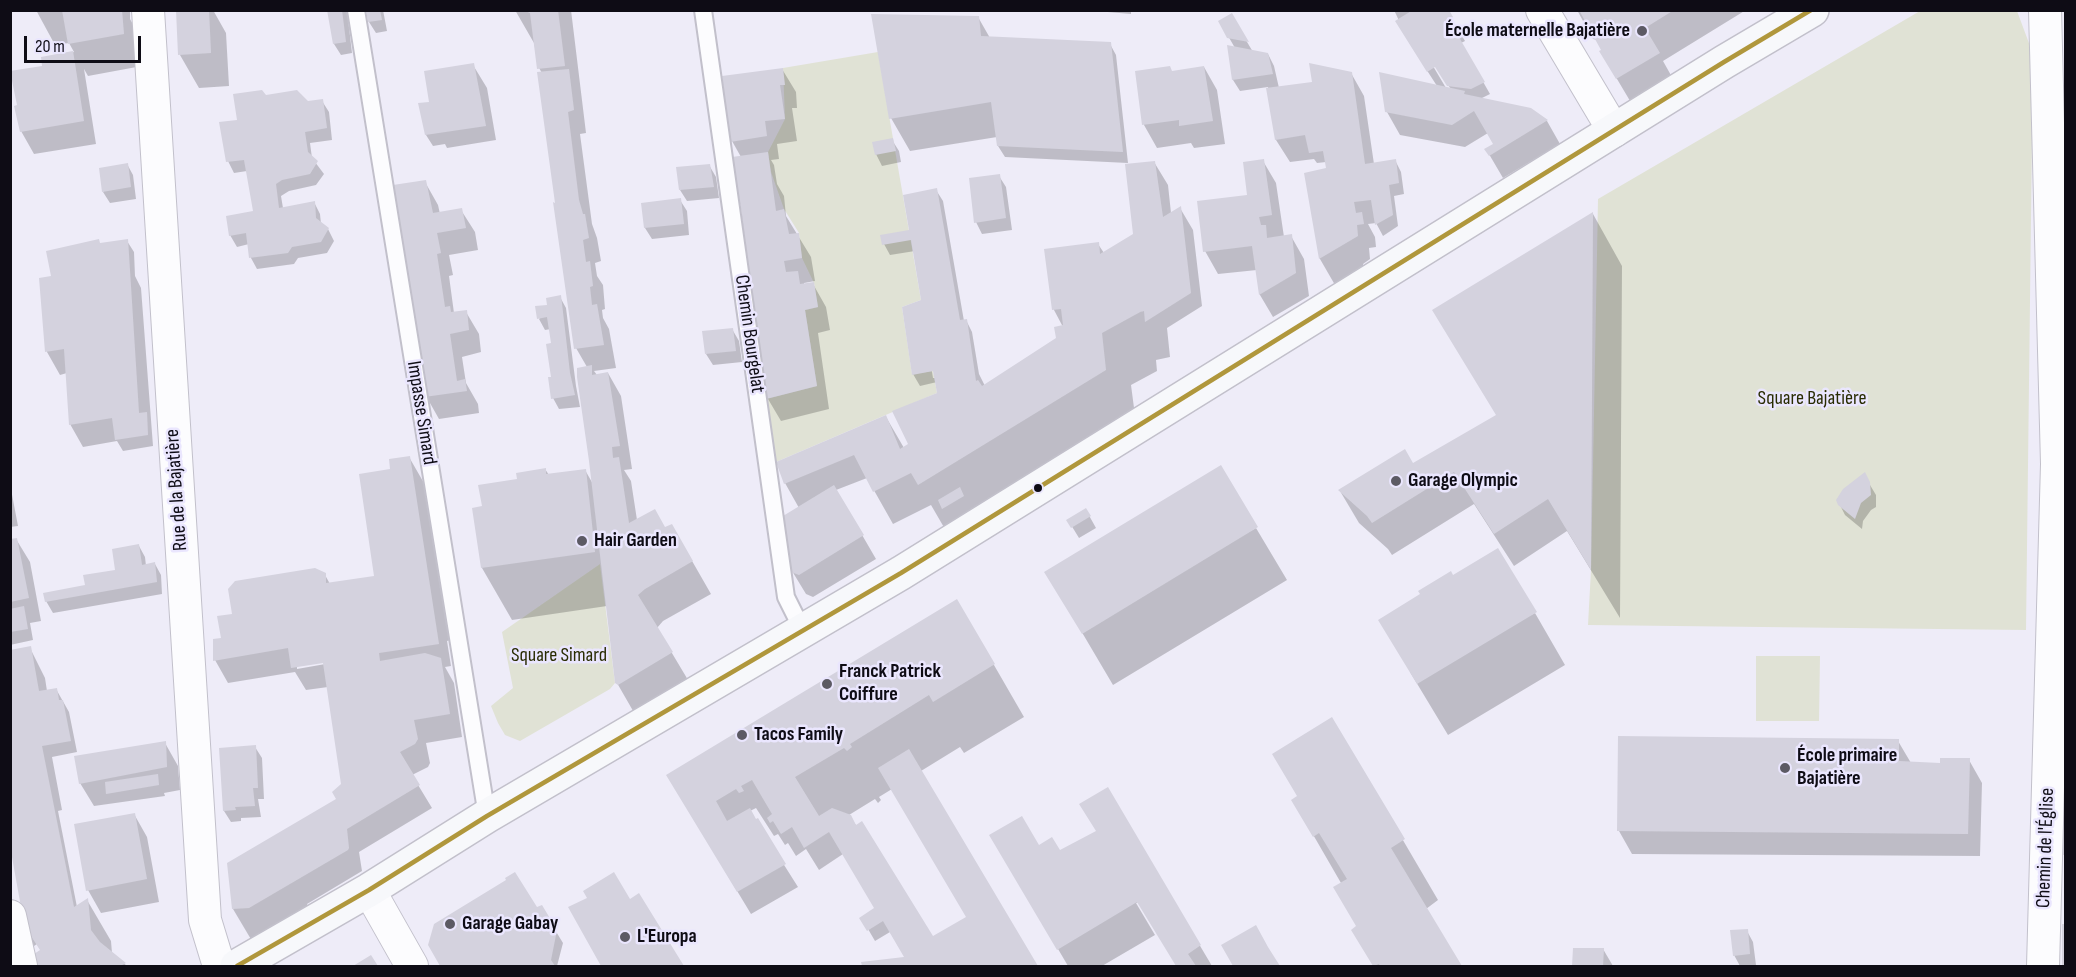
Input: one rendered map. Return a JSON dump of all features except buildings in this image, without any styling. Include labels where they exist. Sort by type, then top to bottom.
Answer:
[{"type":"main road","points":[[237,966],[369,890],[487,816],[803,631],[1812,10]]},
{"type":"street","name":"Rue de la Bajatière","points":[[148,10],[205,921],[219,966]]},
{"type":"street","points":[[1542,10],[1614,131]]},
{"type":"street","name":"Chemin de l'Église","points":[[2043,966],[2057,464],[2045,10]]},
{"type":"street","points":[[369,890],[411,966]]},
{"type":"street","points":[[10,916],[21,966]]},
{"type":"lane","name":"Impasse Simard","points":[[356,10],[487,816]]},
{"type":"lane","name":"Chemin Bourgelat","points":[[704,10],[786,597],[803,631]]},
{"type":"green space","name":"Square Bajatière","points":[[1920,11],[2017,11],[2033,54],[2026,630],[1588,625],[1598,199]]},
{"type":"green space","points":[[878,52],[921,300],[902,307],[912,374],[933,371],[937,393],[776,462],[766,399],[817,386],[805,310],[818,307],[814,283],[802,258],[799,233],[784,209],[771,172],[768,152],[785,119],[783,68]]},
{"type":"green space","name":"Square Simard","points":[[600,564],[615,683],[610,689],[520,741],[505,735],[491,706],[513,688],[502,632]]},
{"type":"green space","points":[[1756,656],[1820,656],[1819,721],[1756,721]]},
{"type":"transit line","points":[[237,966],[369,890],[487,816],[901,573],[1811,10]]},
{"type":"place","name":"École maternelle Bajatière","points":[[1642,31]]},
{"type":"place","name":"Garage Olympic","points":[[1396,481]]},
{"type":"place","name":"Hair Garden","points":[[582,541]]},
{"type":"place","name":"Franck Patrick Coiffure","points":[[827,684]]},
{"type":"place","name":"Tacos Family","points":[[742,735]]},
{"type":"place","name":"École primaire Bajatière","points":[[1785,768]]},
{"type":"place","name":"Garage Gabay","points":[[450,924]]},
{"type":"place","name":"L'Europa","points":[[625,937]]}]
